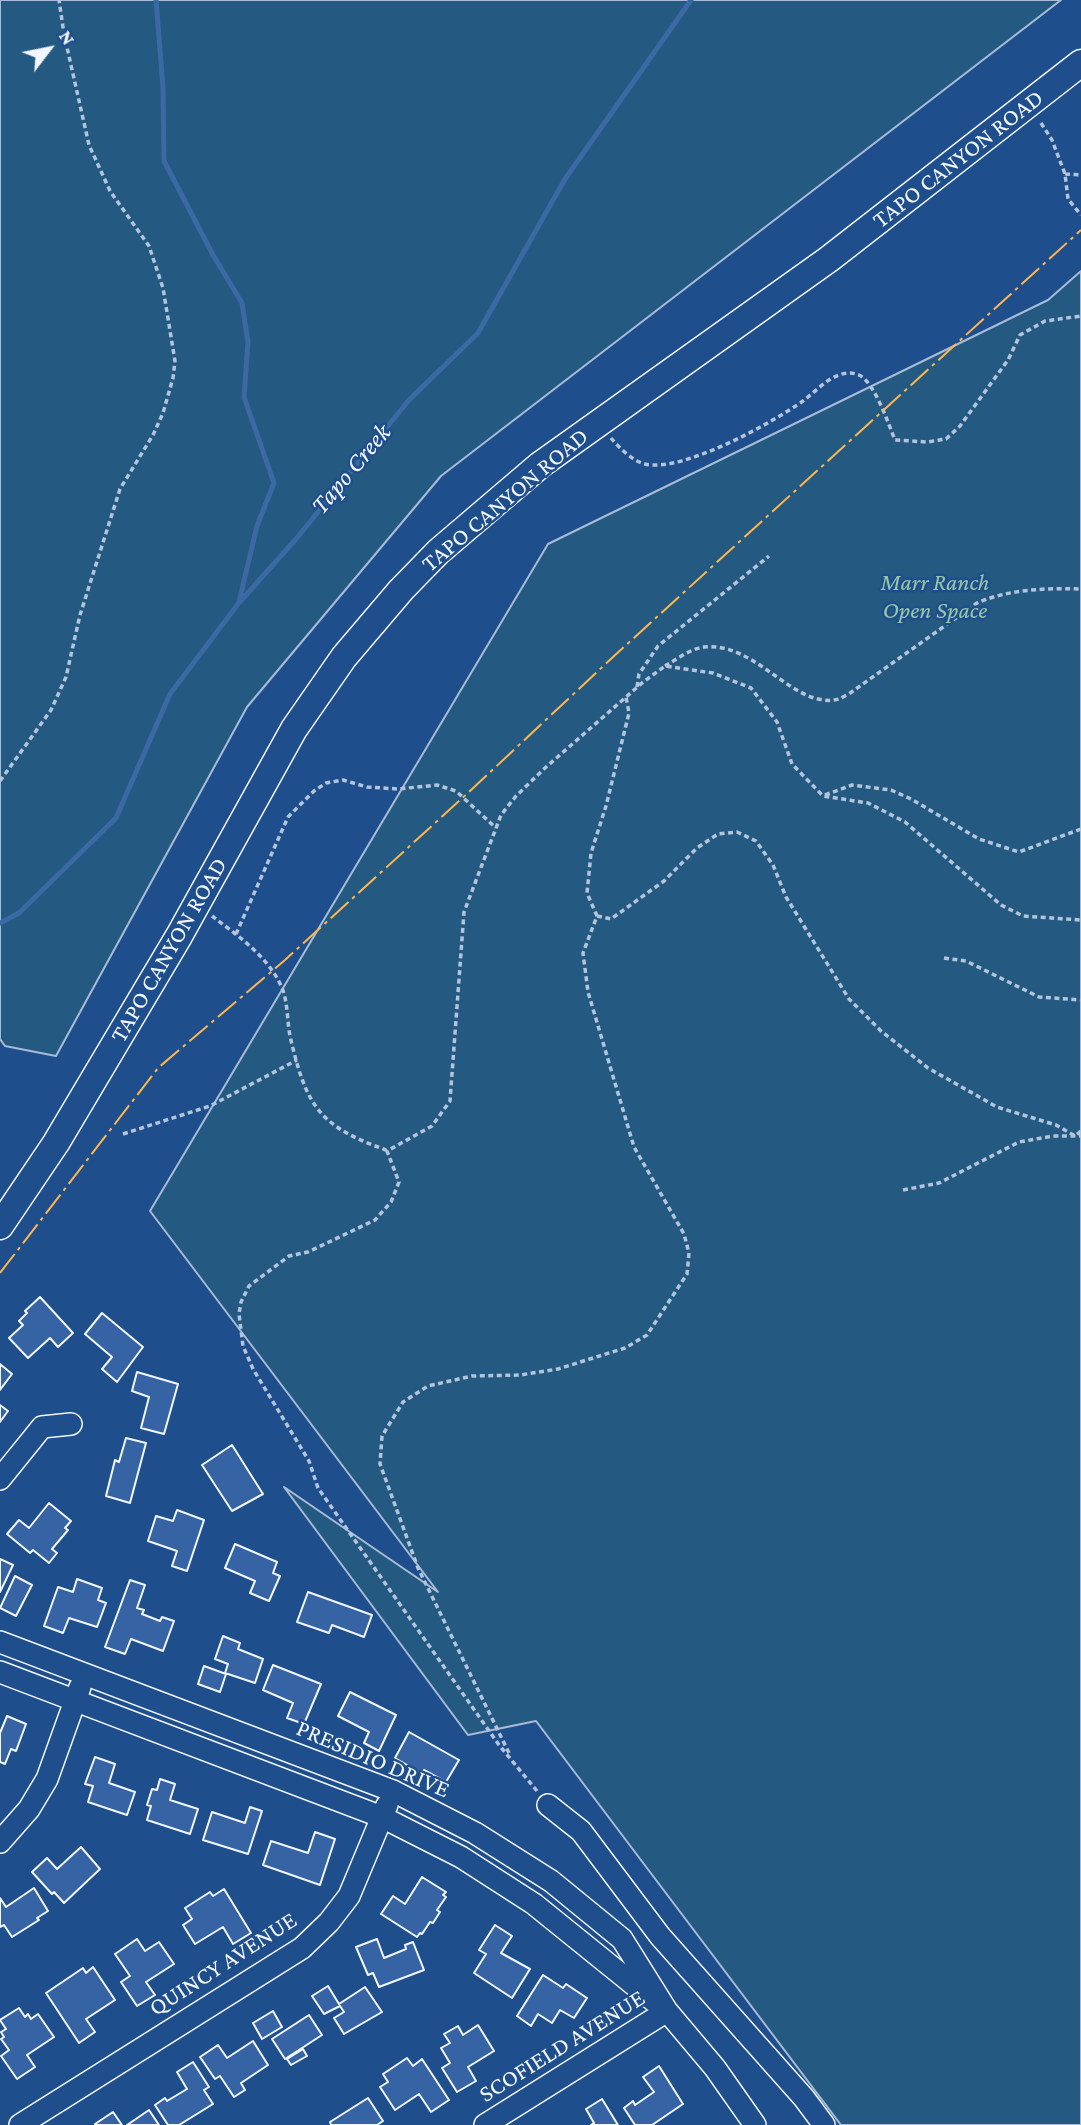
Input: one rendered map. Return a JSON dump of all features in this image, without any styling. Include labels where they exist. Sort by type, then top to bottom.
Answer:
[{"type":"main road","name":"TAPO CANYON ROAD","points":[[0,1226],[56,1143],[196,905],[294,729],[344,657],[401,590],[463,529],[540,465],[829,260],[1081,63]]},
{"type":"street","points":[[0,1479],[42,1427],[71,1424]]},
{"type":"street","name":"PRESIDIO DRIVE","points":[[0,1642],[393,1791],[475,1833],[551,1881],[622,1939],[667,2011],[715,2068],[755,2125]]},
{"type":"street","name":"PRESIDIO DRIVE","points":[[0,1672],[382,1817],[461,1857],[534,1904],[667,2011]]},
{"type":"street","points":[[0,1842],[29,1809],[47,1779],[85,1674]]},
{"type":"street","name":"QUINCY AVENUE","points":[[20,2125],[302,1948],[329,1922],[349,1896],[393,1791]]},
{"type":"street","points":[[548,1805],[581,1831],[660,1936],[804,2098],[824,2125]]},
{"type":"street","name":"SCOFIELD AVENUE","points":[[485,2125],[667,2011]]},
{"type":"path","points":[[0,781],[51,710],[65,677],[80,615],[120,489],[153,435],[163,413],[175,361],[163,288],[149,246],[110,191],[89,145],[59,0]]},
{"type":"path","points":[[1027,105],[1045,128],[1065,174],[1068,198],[1081,215]]},
{"type":"path","points":[[1065,174],[1081,175]]},
{"type":"path","points":[[598,424],[619,448],[644,464],[670,464],[701,455],[777,418],[828,380],[844,373],[858,374],[869,383],[895,440],[927,442],[946,439],[960,426],[1008,359],[1020,335],[1045,321],[1081,316]]},
{"type":"path","points":[[637,687],[639,674],[658,646],[769,556]]},
{"type":"path","points":[[196,905],[236,934],[267,962],[283,989],[303,1083],[314,1107],[330,1122],[359,1141],[387,1151],[432,1126],[450,1101],[464,912],[501,815],[516,796],[637,687],[685,654],[704,647],[723,648],[746,655],[810,697],[837,699],[853,691],[986,599],[1015,591],[1081,589]]},
{"type":"path","points":[[665,666],[713,673],[751,688],[778,722],[792,764],[823,796],[868,803],[905,822],[1001,905],[1023,916],[1081,920]]},
{"type":"path","points":[[511,1758],[418,1568],[380,1464],[382,1436],[403,1402],[428,1386],[472,1376],[520,1375],[558,1368],[625,1349],[648,1335],[687,1274],[689,1253],[684,1234],[634,1147],[588,992],[583,954],[597,916],[587,893],[591,853],[606,806],[629,713],[626,697]]},
{"type":"path","points":[[236,934],[288,817],[314,790],[326,783],[343,780],[367,787],[398,789],[437,785],[456,791],[496,828]]},
{"type":"path","points":[[823,796],[852,785],[891,790],[979,839],[1019,852],[1081,829]]},
{"type":"path","points":[[597,916],[611,919],[664,881],[697,848],[718,834],[737,832],[756,841],[774,865],[786,897],[849,999],[881,1031],[928,1068],[997,1107],[1056,1125],[1075,1136]]},
{"type":"path","points":[[944,958],[966,961],[1039,997],[1081,1000]]},
{"type":"path","points":[[123,1134],[210,1106],[297,1060]]},
{"type":"path","points":[[1075,1136],[1081,1131]]},
{"type":"path","points":[[903,1191],[939,1183],[1018,1142],[1053,1136],[1081,1136]]},
{"type":"path","points":[[387,1151],[399,1182],[391,1202],[375,1220],[308,1252],[289,1256],[249,1286],[241,1302],[239,1314],[243,1346],[253,1369],[309,1461],[318,1488],[499,1745],[548,1805]]},
{"type":"green space","points":[[0,0],[1061,0],[441,476],[247,707],[56,1056],[5,1046],[0,1039]]},
{"type":"green space","name":"Marr Ranch Open Space","points":[[1081,271],[1081,2125],[841,2125],[536,1721],[468,1735],[284,1487],[438,1592],[150,1211],[548,544],[1048,300]]},
{"type":"building","points":[[40,1297],[73,1333],[58,1347],[50,1338],[28,1358],[9,1338],[23,1325],[19,1321],[27,1313],[25,1311]]},
{"type":"building","points":[[102,1313],[143,1347],[117,1382],[102,1369],[112,1357],[85,1334]]},
{"type":"building","points":[[0,1364],[12,1374],[0,1390]]},
{"type":"building","points":[[137,1372],[178,1384],[164,1434],[141,1428],[149,1397],[132,1391]]},
{"type":"building","points":[[0,1405],[8,1411],[0,1422]]},
{"type":"building","points":[[126,1438],[146,1443],[130,1503],[106,1496],[115,1460],[119,1462]]},
{"type":"building","points":[[232,1445],[263,1494],[232,1511],[202,1465]]},
{"type":"building","points":[[49,1503],[71,1521],[65,1528],[68,1530],[52,1549],[57,1553],[49,1563],[33,1550],[30,1553],[7,1534],[19,1520],[29,1528]]},
{"type":"building","points":[[177,1510],[204,1520],[187,1571],[172,1566],[177,1551],[148,1541],[156,1516],[173,1521]]},
{"type":"building","points":[[235,1544],[277,1562],[273,1573],[280,1576],[269,1601],[250,1593],[255,1581],[225,1568]]},
{"type":"building","points":[[0,1559],[13,1565],[0,1592]]},
{"type":"building","points":[[15,1576],[32,1585],[16,1616],[0,1608]]},
{"type":"building","points":[[77,1579],[102,1588],[98,1600],[106,1603],[97,1627],[69,1618],[63,1633],[44,1626],[58,1587],[73,1592]]},
{"type":"building","points":[[130,1580],[145,1585],[137,1608],[144,1610],[142,1614],[160,1621],[162,1617],[174,1621],[163,1651],[131,1639],[125,1654],[105,1647]]},
{"type":"building","points":[[308,1592],[372,1615],[364,1637],[332,1625],[329,1633],[297,1622]]},
{"type":"building","points":[[223,1636],[240,1643],[238,1649],[263,1659],[255,1683],[225,1673],[228,1664],[215,1659]]},
{"type":"building","points":[[273,1665],[321,1684],[304,1724],[287,1718],[293,1703],[263,1690]]},
{"type":"building","points":[[204,1666],[226,1674],[220,1692],[198,1684]]},
{"type":"building","points":[[350,1692],[396,1715],[379,1751],[364,1743],[369,1732],[338,1716]]},
{"type":"building","points":[[7,1716],[26,1724],[16,1751],[11,1749],[5,1764],[0,1762],[0,1733]]},
{"type":"building","points":[[409,1732],[459,1760],[446,1782],[424,1770],[422,1774],[395,1758]]},
{"type":"building","points":[[95,1757],[115,1764],[109,1783],[135,1792],[127,1815],[88,1802],[93,1786],[85,1784]]},
{"type":"building","points":[[160,1779],[175,1784],[170,1800],[198,1809],[190,1834],[147,1820],[151,1806],[147,1805],[152,1789],[157,1790]]},
{"type":"building","points":[[250,1807],[262,1811],[248,1854],[203,1840],[212,1812],[245,1823]]},
{"type":"building","points":[[315,1832],[335,1839],[320,1885],[263,1865],[271,1841],[308,1853]]},
{"type":"building","points":[[81,1847],[100,1869],[64,1903],[32,1872],[47,1858],[57,1869]]},
{"type":"building","points":[[422,1877],[446,1892],[443,1895],[446,1897],[437,1910],[440,1912],[433,1923],[430,1922],[417,1937],[381,1914],[393,1896],[405,1904]]},
{"type":"building","points":[[34,1888],[48,1911],[12,1937],[4,1925],[0,1927],[0,1898],[6,1907]]},
{"type":"building","points":[[224,1889],[251,1933],[233,1944],[223,1927],[195,1944],[183,1925],[192,1919],[185,1908],[210,1892],[213,1896]]},
{"type":"building","points":[[495,1925],[512,1936],[501,1953],[530,1969],[512,1998],[474,1973],[486,1954],[479,1950]]},
{"type":"building","points":[[137,1939],[145,1951],[159,1942],[174,1964],[146,1982],[155,1995],[137,2006],[121,1982],[130,1976],[115,1954]]},
{"type":"building","points":[[377,1939],[384,1958],[406,1949],[405,1945],[413,1942],[424,1970],[379,1987],[373,1973],[368,1975],[356,1947]]},
{"type":"building","points":[[93,1967],[115,2000],[86,2019],[95,2032],[79,2043],[46,1993],[83,1968],[86,1973]]},
{"type":"building","points":[[543,1975],[563,1988],[566,1984],[587,1998],[574,2018],[560,2010],[552,2023],[538,2014],[531,2026],[517,2016]]},
{"type":"building","points":[[328,1986],[339,2004],[365,1987],[382,2012],[344,2034],[334,2018],[344,2012],[340,2006],[324,2014],[312,1996]]},
{"type":"building","points":[[19,2008],[25,2017],[28,2014],[31,2019],[38,2014],[54,2037],[27,2055],[35,2067],[17,2079],[1,2056],[9,2050],[1,2039],[4,2037],[1,2032],[6,2029],[0,2020]]},
{"type":"building","points":[[273,2011],[282,2027],[262,2039],[253,2023]]},
{"type":"building","points":[[309,2015],[322,2035],[285,2059],[272,2039]]},
{"type":"building","points":[[478,2025],[494,2051],[468,2067],[476,2081],[457,2092],[442,2068],[450,2063],[441,2048],[450,2043],[444,2034],[458,2026],[463,2035]]},
{"type":"building","points":[[253,2041],[268,2065],[241,2083],[245,2090],[234,2097],[220,2076],[215,2079],[200,2057],[218,2045],[227,2058]]},
{"type":"building","points":[[303,2049],[307,2056],[291,2065],[287,2059]]},
{"type":"building","points":[[407,2058],[413,2066],[422,2059],[449,2100],[431,2112],[419,2094],[395,2110],[380,2087],[388,2082],[383,2074]]},
{"type":"building","points":[[193,2062],[209,2087],[204,2090],[213,2104],[179,2125],[168,2125],[155,2105],[187,2089],[177,2072]]},
{"type":"building","points":[[659,2066],[683,2104],[652,2125],[635,2125],[624,2108],[633,2101],[635,2105],[654,2092],[643,2077]]},
{"type":"building","points":[[368,2098],[383,2121],[377,2125],[331,2125],[330,2122]]},
{"type":"building","points":[[602,2099],[618,2125],[591,2125],[594,2123],[586,2109]]},
{"type":"building","points":[[149,2110],[159,2125],[127,2125]]},
{"type":"building","points":[[113,2112],[122,2125],[95,2125],[95,2124]]},
{"type":"waterway","points":[[156,0],[163,88],[164,161],[213,255],[242,303],[248,342],[244,397],[274,483],[257,526],[239,602]]},
{"type":"waterway","name":"Tapo Creek","points":[[0,923],[19,913],[116,818],[170,694],[238,604],[296,539],[409,400],[478,333],[565,179],[691,0]]},
{"type":"power","points":[[0,1273],[158,1068],[285,960],[1081,230]]}]
